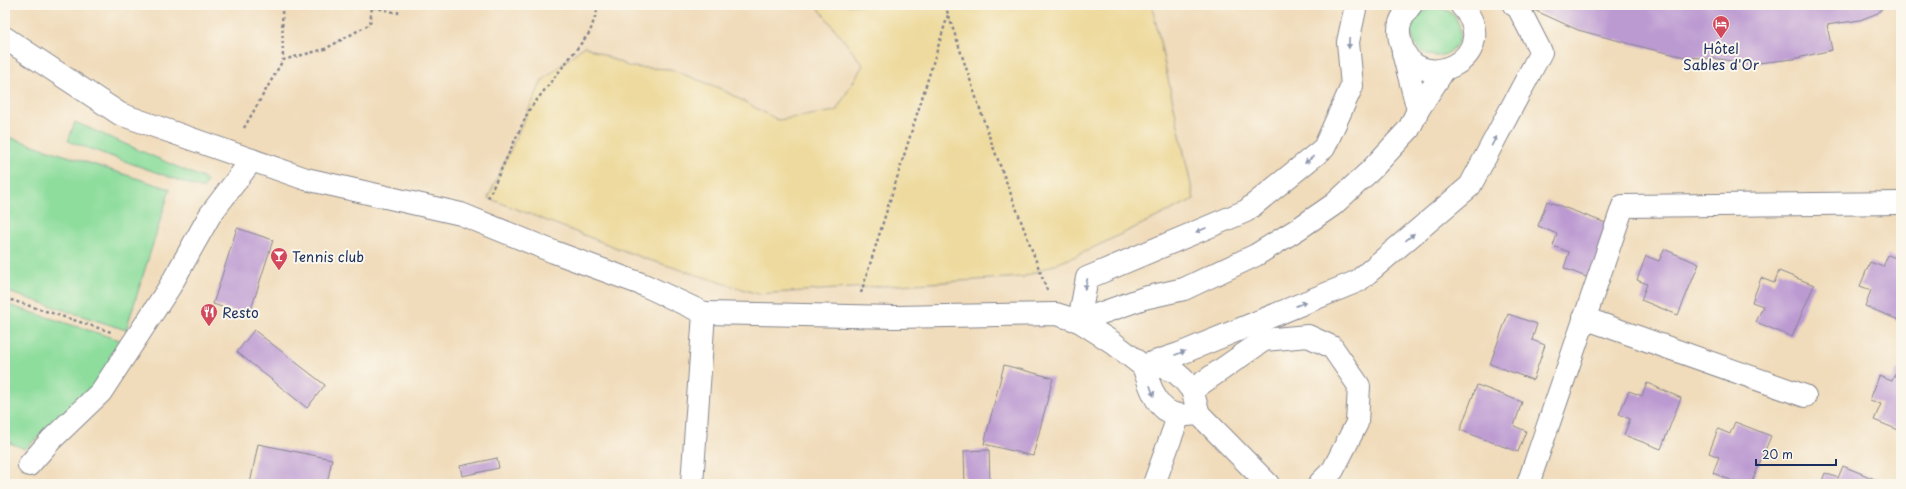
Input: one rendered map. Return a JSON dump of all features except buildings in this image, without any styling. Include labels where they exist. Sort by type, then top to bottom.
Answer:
[{"type":"street","points":[[1079,321],[1087,278],[1246,211],[1324,148],[1352,86],[1348,42],[1356,5]]},
{"type":"street","points":[[1411,5],[1402,18],[1398,32],[1418,110]]},
{"type":"street","points":[[1404,53],[1414,64],[1429,70],[1444,70],[1461,63],[1471,49],[1474,37],[1469,15],[1461,5]]},
{"type":"street","points":[[1143,366],[1179,354],[1358,281],[1470,186],[1541,52],[1518,7],[1514,5]]},
{"type":"street","points":[[5,38],[120,114],[306,179],[461,214],[554,252],[644,285],[704,313],[854,316],[1056,314],[1079,321],[1112,342],[1143,366],[1156,400],[1166,410],[1189,415],[1268,484]]},
{"type":"street","points":[[1079,321],[1144,298],[1184,289],[1256,255],[1333,205],[1371,170],[1409,129],[1418,110],[1444,70]]},
{"type":"street","points":[[29,465],[51,440],[101,392],[169,288],[210,215],[252,160]]},
{"type":"street","points":[[1528,484],[1623,206],[1901,203]]},
{"type":"street","points":[[692,484],[704,313]]},
{"type":"street","points":[[1584,318],[1805,396]]},
{"type":"street","points":[[1154,484],[1189,415],[1192,390],[1264,340],[1308,336],[1332,347],[1359,386],[1357,423],[1333,470],[1319,484]]},
{"type":"street","points":[[1143,366],[1162,367],[1175,372],[1192,390]]},
{"type":"path","points":[[244,128],[283,60],[282,5]]},
{"type":"path","points":[[283,60],[325,49],[370,24],[372,7],[398,13],[398,5]]},
{"type":"path","points":[[488,198],[529,110],[590,32],[599,5]]},
{"type":"path","points":[[945,5],[989,136],[1056,314]]},
{"type":"path","points":[[854,316],[948,15]]},
{"type":"path","points":[[5,298],[136,339]]},
{"type":"green space","points":[[1431,8],[1441,8],[1453,15],[1460,27],[1460,37],[1453,49],[1441,56],[1431,56],[1423,52],[1416,45],[1412,37],[1412,27],[1416,19],[1423,12]]},
{"type":"green space","points":[[75,122],[207,180],[203,189],[68,141]]},
{"type":"green space","points":[[5,136],[170,189],[126,330],[5,291]]},
{"type":"green space","points":[[5,304],[126,342],[91,390],[25,449],[5,441]]},
{"type":"sand","points":[[816,5],[1152,5],[1194,199],[1076,256],[1023,277],[758,294],[643,258],[488,198],[542,81],[584,46],[630,67],[670,69],[719,88],[778,120],[836,111],[863,65]]},
{"type":"place","name":"Hôtel Sables d'Or","points":[[1721,39]]},
{"type":"place","name":"Tennis club","points":[[279,271]]},
{"type":"place","name":"Resto","points":[[209,327]]}]
